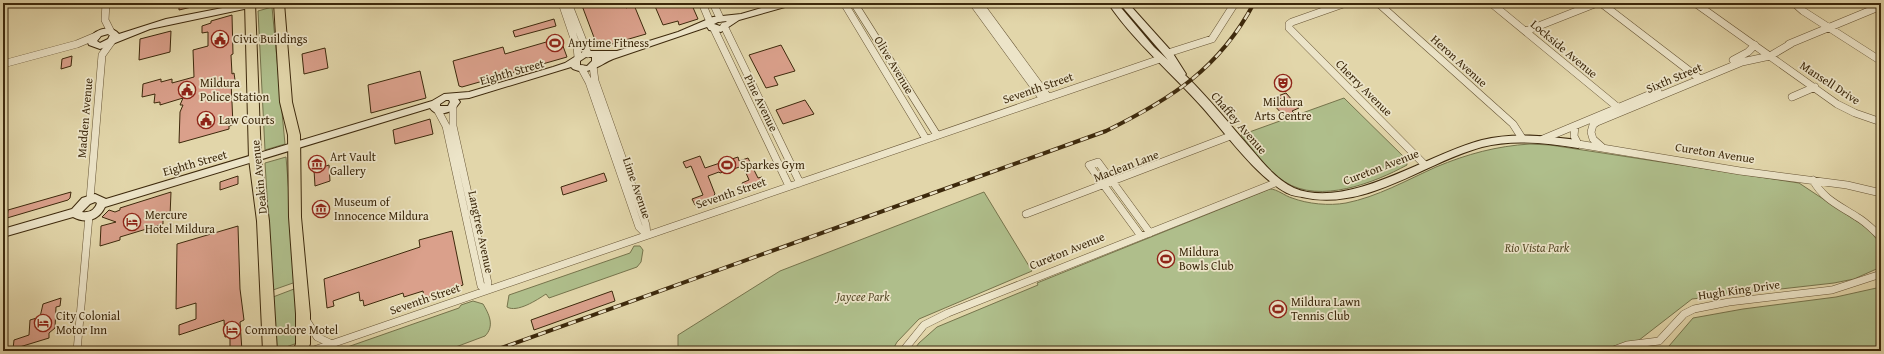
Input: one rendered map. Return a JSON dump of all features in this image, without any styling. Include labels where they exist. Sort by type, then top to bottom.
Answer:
[{"type":"highway","points":[[279,3],[286,102],[292,123],[294,147],[293,182],[303,314],[303,344],[300,351]]},
{"type":"highway","name":"Deakin Avenue","points":[[253,4],[255,159],[263,221],[270,351]]},
{"type":"street","points":[[102,55],[100,49],[92,40],[97,35],[105,20],[106,3]]},
{"type":"street","points":[[195,16],[234,3]]},
{"type":"street","name":"Lime Avenue","points":[[562,3],[577,47],[578,64],[589,82],[639,227],[647,235]]},
{"type":"street","name":"Lime Avenue","points":[[568,3],[593,59],[595,81],[646,225],[647,235]]},
{"type":"street","name":"Pine Avenue","points":[[702,3],[789,186]]},
{"type":"street","name":"Pine Avenue","points":[[713,3],[800,183]]},
{"type":"street","points":[[578,64],[688,33],[724,25],[740,17],[789,3]]},
{"type":"street","name":"Olive Avenue","points":[[844,3],[926,139]]},
{"type":"street","name":"Olive Avenue","points":[[854,3],[937,135]]},
{"type":"street","points":[[973,3],[1046,98]]},
{"type":"street","points":[[979,3],[1046,98]]},
{"type":"street","name":"Chaffey Avenue","points":[[1112,3],[1124,8],[1169,54],[1184,80]]},
{"type":"street","points":[[1160,59],[1169,54],[1191,47],[1216,36],[1235,3]]},
{"type":"street","name":"Cherry Avenue","points":[[1346,3],[1295,20],[1288,26],[1297,37],[1425,165]]},
{"type":"street","name":"Heron Avenue","points":[[1378,3],[1513,124],[1522,138]]},
{"type":"street","name":"Lockside Avenue","points":[[1491,3],[1620,109]]},
{"type":"street","points":[[1526,31],[1597,3]]},
{"type":"street","points":[[1601,3],[1698,77]]},
{"type":"street","name":"Mansell Drive","points":[[1695,3],[1846,109],[1881,122]]},
{"type":"street","points":[[1794,3],[1803,11],[1881,61]]},
{"type":"street","points":[[3,64],[62,49],[84,42],[97,35],[112,36],[253,4]]},
{"type":"street","name":"Sixth Street","points":[[1698,77],[1767,54],[1881,6]]},
{"type":"street","name":"Chaffey Avenue","points":[[1124,8],[1160,59],[1184,80],[1275,183]]},
{"type":"street","points":[[105,20],[112,36]]},
{"type":"street","points":[[62,49],[105,45],[112,36]]},
{"type":"street","points":[[102,55],[112,36]]},
{"type":"street","name":"Sixth Street","points":[[1542,139],[1698,77],[1742,56],[1755,45]]},
{"type":"street","name":"Madden Avenue","points":[[90,199],[102,55]]},
{"type":"street","points":[[578,64],[593,59]]},
{"type":"street","name":"Seventh Street","points":[[311,351],[1160,59]]},
{"type":"street","name":"Eighth Street","points":[[103,204],[294,147],[309,145],[436,108],[448,110],[453,103],[556,73],[578,64]]},
{"type":"street","points":[[1792,97],[1815,87]]},
{"type":"street","name":"Langtree Avenue","points":[[436,108],[446,126],[481,286],[486,290],[488,283],[453,126],[453,103]]},
{"type":"street","name":"Sixth Street","points":[[1604,148],[1592,138],[1591,127],[1620,109]]},
{"type":"street","points":[[1575,126],[1574,136],[1578,144]]},
{"type":"street","name":"Maclean Lane","points":[[1026,214],[1233,135]]},
{"type":"street","name":"Cureton Avenue","points":[[902,351],[924,325],[948,313],[1275,183],[1284,189],[1300,195],[1328,198],[1362,191],[1481,144],[1522,138],[1542,139],[1740,171],[1847,184],[1881,193]]},
{"type":"street","points":[[1141,236],[1089,165],[1098,162],[1150,233]]},
{"type":"street","points":[[784,174],[795,171]]},
{"type":"street","points":[[1813,180],[1818,190],[1826,198],[1859,218],[1881,237]]},
{"type":"street","points":[[3,233],[76,212],[82,203],[90,199],[98,198],[103,204],[100,210],[89,216],[78,216],[76,212]]},
{"type":"street","points":[[77,351],[89,216]]},
{"type":"street","name":"Hugh King Drive","points":[[1611,351],[1627,345],[1659,341],[1684,314],[1694,309],[1728,302],[1832,290],[1881,274]]},
{"type":"street","points":[[303,314],[314,335],[320,340],[332,344]]},
{"type":"green space","points":[[272,7],[285,144],[265,150],[258,11]]},
{"type":"green space","points":[[1344,98],[1406,159],[1407,165],[1394,172],[1363,184],[1330,191],[1314,191],[1299,188],[1278,177],[1261,160],[1241,135]]},
{"type":"green space","name":"Rio Vista Park","points":[[1530,144],[1550,145],[1799,183],[1867,228],[1881,244],[1881,267],[1854,279],[1834,283],[1692,299],[1625,351],[913,351],[919,343],[937,327],[1038,285],[1037,283],[1270,189],[1298,200],[1312,203],[1346,203],[1369,197],[1459,158],[1482,151]]},
{"type":"green space","points":[[286,157],[296,280],[293,283],[273,290],[265,163]]},
{"type":"green space","name":"Jaycee Park","points":[[984,192],[1032,271],[919,319],[897,342],[892,351],[678,351],[678,335],[780,271]]},
{"type":"green space","points":[[634,246],[640,246],[643,250],[641,262],[637,267],[549,298],[546,294],[521,307],[507,307],[509,295],[630,253]]},
{"type":"green space","points":[[1881,287],[1881,351],[1667,351],[1669,346],[1693,318],[1743,309],[1836,297]]},
{"type":"green space","points":[[296,289],[300,342],[275,351],[273,297]]},
{"type":"green space","points":[[473,301],[483,304],[490,320],[490,328],[485,336],[445,351],[336,351],[459,308],[461,305]]},
{"type":"building","points":[[179,3],[200,3],[200,5],[179,10]]},
{"type":"building","points":[[581,3],[624,3],[626,8],[634,5],[646,34],[598,48]]},
{"type":"building","points":[[691,3],[698,19],[679,25],[678,21],[663,25],[654,4]]},
{"type":"building","points":[[232,15],[233,54],[231,55],[232,74],[234,73],[235,80],[231,81],[233,125],[229,126],[229,129],[179,143],[180,112],[183,105],[180,105],[183,98],[160,105],[160,102],[154,103],[155,94],[142,97],[143,84],[161,79],[161,82],[172,79],[172,83],[194,77],[193,50],[208,46],[208,32],[202,33],[202,26],[211,23],[211,21]]},
{"type":"building","points":[[554,19],[556,26],[515,37],[513,31]]},
{"type":"building","points":[[171,31],[170,52],[139,60],[140,39]]},
{"type":"building","points":[[560,38],[567,57],[462,87],[459,86],[453,61],[503,47],[505,54]]},
{"type":"building","points":[[781,45],[795,71],[774,77],[778,85],[766,88],[749,55]]},
{"type":"building","points":[[325,48],[328,68],[304,74],[302,54]]},
{"type":"building","points":[[72,56],[71,66],[61,69],[62,59]]},
{"type":"building","points":[[420,71],[426,98],[371,113],[368,85]]},
{"type":"building","points":[[1286,93],[1299,108],[1292,111],[1294,113],[1284,116],[1272,103],[1281,99],[1278,96]]},
{"type":"building","points":[[805,100],[814,114],[783,124],[776,110]]},
{"type":"building","points":[[430,119],[433,134],[395,144],[393,130]]},
{"type":"building","points":[[700,156],[705,168],[738,157],[739,161],[748,158],[758,178],[762,177],[765,182],[746,190],[742,183],[749,180],[743,166],[720,173],[719,172],[708,176],[715,194],[715,198],[695,205],[692,199],[703,195],[691,166],[686,168],[683,162]]},
{"type":"building","points":[[329,165],[330,181],[315,186],[314,170]]},
{"type":"building","points":[[604,173],[607,181],[563,195],[561,187]]},
{"type":"building","points":[[238,176],[238,184],[220,190],[220,182]]},
{"type":"building","points":[[71,192],[68,200],[7,218],[8,210]]},
{"type":"building","name":"Mercure Hotel Mildura","points":[[171,192],[170,216],[163,218],[163,224],[120,237],[120,240],[100,246],[101,226],[116,222],[102,217],[109,210],[115,212],[120,210],[120,208]]},
{"type":"building","points":[[238,226],[240,289],[244,320],[240,322],[242,351],[230,351],[230,336],[225,337],[224,320],[179,335],[179,325],[196,319],[196,303],[176,309],[177,244]]},
{"type":"building","points":[[452,231],[463,285],[424,299],[423,291],[404,297],[403,293],[364,306],[363,300],[360,301],[359,292],[333,301],[334,306],[327,308],[324,279],[420,247],[419,240]]},
{"type":"building","points":[[612,291],[615,301],[534,330],[531,320]]},
{"type":"building","name":"City Colonial Motor Inn","points":[[61,298],[60,306],[56,307],[55,328],[49,333],[49,338],[13,349],[14,340],[29,335],[30,320],[40,317],[43,304]]},
{"type":"railway","points":[[493,351],[1106,131],[1152,107],[1191,80],[1209,64],[1225,46],[1240,26],[1254,3]]},
{"type":"place","name":"Civic Buildings","points":[[220,39]]},
{"type":"place","name":"Anytime Fitness","points":[[555,43]]},
{"type":"place","name":"Mildura Arts Centre","points":[[1283,83]]},
{"type":"place","name":"Mildura Police Station","points":[[187,90]]},
{"type":"place","name":"Law Courts","points":[[206,120]]},
{"type":"place","name":"Art Vault Gallery","points":[[317,164]]},
{"type":"place","name":"Sparkes Gym","points":[[727,165]]},
{"type":"place","name":"Museum of Innocence Mildura","points":[[321,209]]},
{"type":"place","name":"Mercure Hotel Mildura","points":[[132,222]]},
{"type":"place","name":"Mildura Bowls Club","points":[[1166,259]]},
{"type":"place","name":"Mildura Lawn Tennis Club","points":[[1278,309]]},
{"type":"place","name":"City Colonial Motor Inn","points":[[43,323]]},
{"type":"place","name":"Commodore Motel","points":[[232,330]]}]
